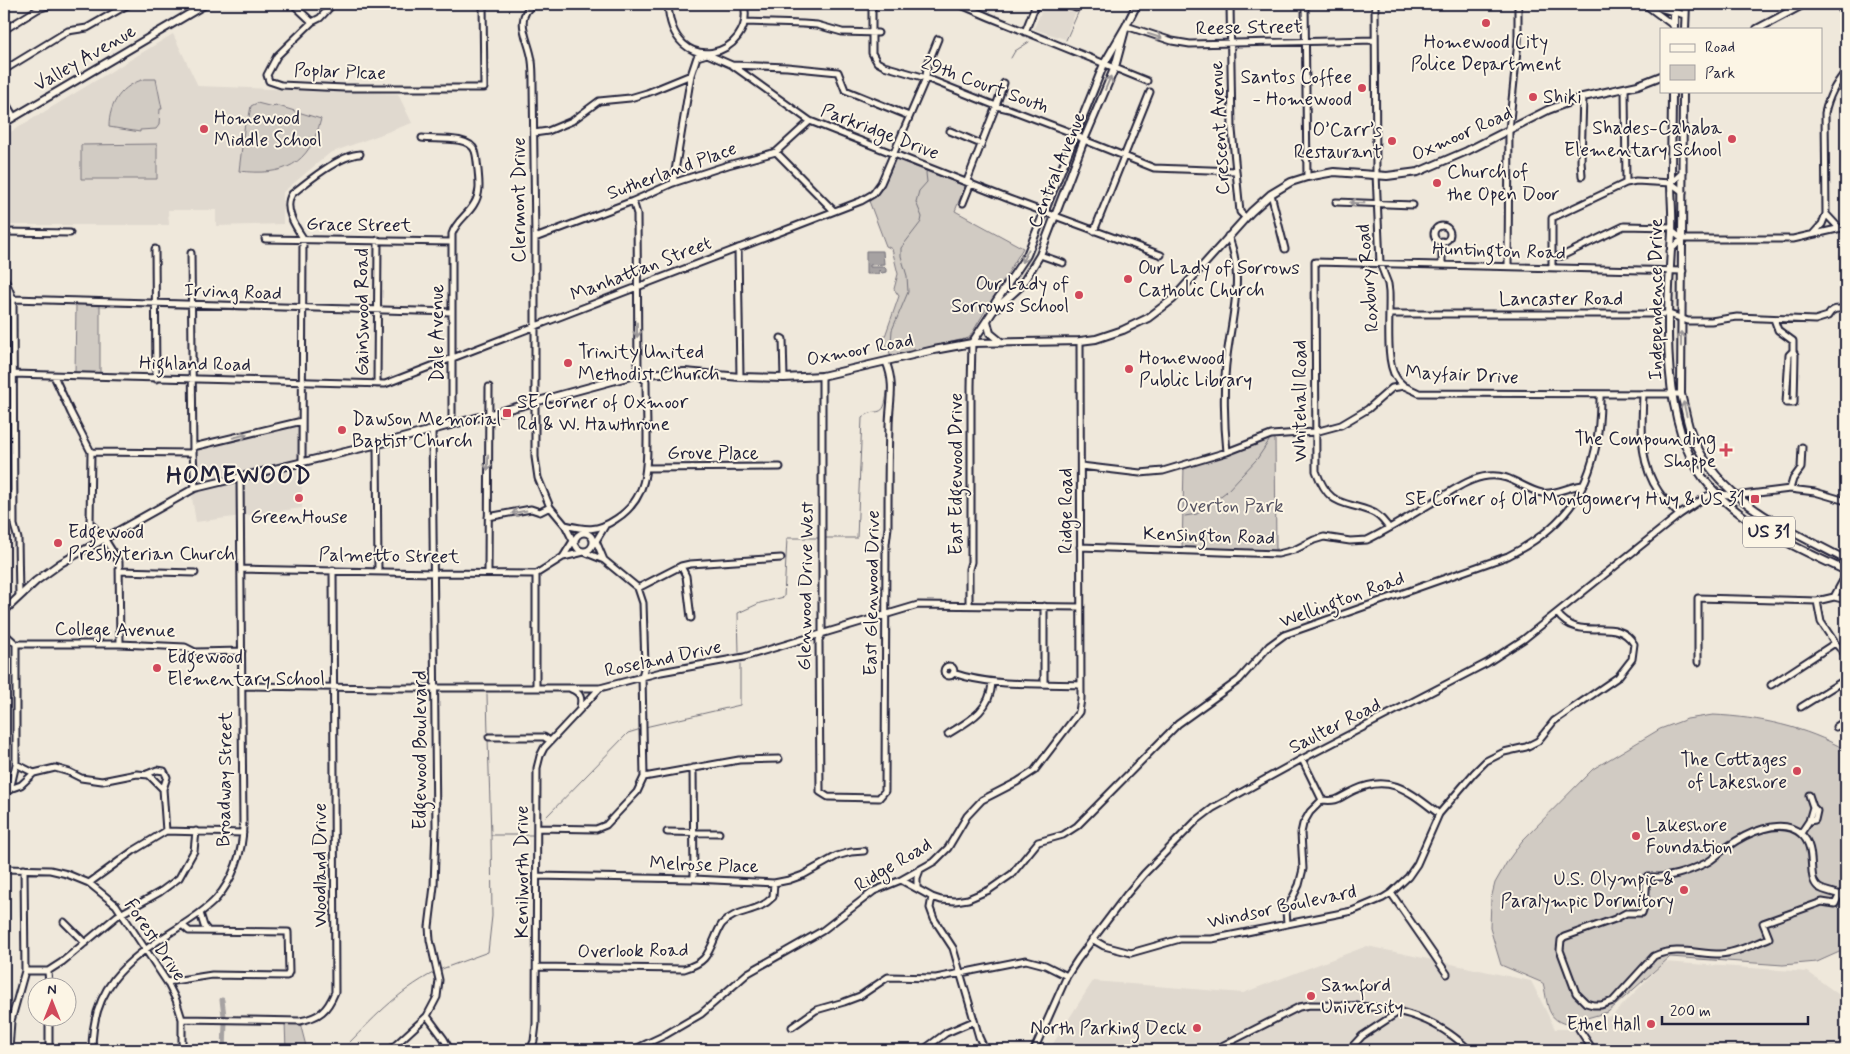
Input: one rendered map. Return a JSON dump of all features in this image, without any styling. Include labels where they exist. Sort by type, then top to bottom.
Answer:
[{"type":"main road","name":"Valley Avenue","points":[[4,123],[206,4]]},
{"type":"main road","name":"Central Avenue","points":[[994,311],[996,303],[1027,255],[1104,64],[1137,4]]},
{"type":"main road","points":[[1685,28],[1686,4]]},
{"type":"main road","points":[[1759,28],[1804,4]]},
{"type":"main road","points":[[1674,7],[1674,27]]},
{"type":"main road","name":"Central Avenue","points":[[972,343],[994,311],[1020,286],[1040,255],[1084,140],[1115,68],[1126,26]]},
{"type":"main road","name":"Oxmoor Road","points":[[4,610],[46,573],[104,538],[195,488],[377,445],[638,374],[685,372],[740,377],[784,378],[822,376],[972,343],[1096,339],[1123,330],[1148,318],[1178,294],[1246,218],[1271,194],[1291,182],[1334,172],[1387,176],[1418,172],[1548,110],[1583,97],[1625,88],[1660,76]]},
{"type":"main road","name":"Independence Drive","points":[[1672,92],[1672,229],[1669,354],[1672,394],[1684,443],[1696,467],[1728,504],[1764,529],[1846,571]]},
{"type":"main road","name":"Independence Drive","points":[[1683,92],[1681,394],[1690,429],[1712,472],[1734,496],[1786,528],[1846,560]]},
{"type":"main road","points":[[987,321],[990,333],[1002,343]]},
{"type":"street","points":[[4,30],[38,9],[54,4]]},
{"type":"street","points":[[4,70],[68,30],[87,28],[129,4]]},
{"type":"street","points":[[293,4],[312,22],[320,18],[333,4]]},
{"type":"street","name":"Poplar Plcae","points":[[312,22],[277,56],[267,75],[269,81],[281,85],[416,89],[484,88],[483,4]]},
{"type":"street","name":"Clermont Drive","points":[[534,4],[525,12],[522,24],[532,60],[535,402]]},
{"type":"street","name":"Parkridge Drive","points":[[668,4],[675,34],[683,45],[695,52],[708,54],[732,65],[810,121],[1044,212],[1161,255]]},
{"type":"street","points":[[673,183],[691,74],[697,56],[724,49],[736,39],[745,22],[744,4]]},
{"type":"street","points":[[871,33],[872,4]]},
{"type":"street","points":[[959,4],[1146,80]]},
{"type":"street","points":[[1025,32],[1036,4]]},
{"type":"street","points":[[1065,4],[1076,8]]},
{"type":"street","name":"Crescent Avenue","points":[[1230,4],[1232,130],[1240,212],[1246,218]]},
{"type":"street","points":[[1306,4],[1307,177]]},
{"type":"street","name":"Roxbury Road","points":[[1375,4],[1376,174],[1380,263],[1388,284],[1390,314],[1389,353],[1392,369],[1396,378],[1404,386]]},
{"type":"street","points":[[1508,266],[1509,130],[1518,41],[1518,4]]},
{"type":"street","points":[[1645,4],[1674,7],[1685,15]]},
{"type":"street","points":[[1645,4],[1674,27]]},
{"type":"street","points":[[1839,4],[1846,18]]},
{"type":"street","points":[[745,22],[817,25],[842,32],[878,33]]},
{"type":"street","name":"Reese Street","points":[[1126,26],[1183,44],[1375,40]]},
{"type":"street","name":"29th Court South","points":[[871,33],[872,53],[877,62],[884,66],[926,78],[996,106],[1009,109],[1075,134],[1084,140],[1124,157],[1154,168],[1236,171]]},
{"type":"street","points":[[926,78],[927,66],[938,39]]},
{"type":"street","points":[[732,65],[838,72],[845,90],[909,116]]},
{"type":"street","points":[[1812,235],[1822,224],[1826,214],[1826,113],[1828,98],[1846,71]]},
{"type":"street","points":[[534,133],[548,131],[572,121],[599,101],[630,98],[691,74]]},
{"type":"street","name":"Manhattan Street","points":[[377,384],[385,384],[452,359],[861,201],[873,194],[881,183],[926,78]]},
{"type":"street","points":[[963,203],[981,144],[1004,83]]},
{"type":"street","points":[[1625,88],[1626,183]]},
{"type":"street","points":[[1094,230],[1150,92]]},
{"type":"street","points":[[1582,176],[1583,97]]},
{"type":"street","points":[[4,100],[14,117]]},
{"type":"street","name":"Sutherland Place","points":[[535,238],[633,201],[673,183],[776,152],[810,121]]},
{"type":"street","points":[[950,132],[981,144]]},
{"type":"street","points":[[1672,132],[1683,133]]},
{"type":"street","points":[[422,138],[457,139],[471,145],[475,149],[479,187],[478,198],[456,224],[452,234],[452,242]]},
{"type":"street","points":[[776,152],[834,211]]},
{"type":"street","points":[[302,462],[303,238],[295,226],[288,205],[289,199],[292,194],[342,158],[352,154],[360,154]]},
{"type":"street","points":[[1671,182],[1683,172]]},
{"type":"street","points":[[1552,268],[1552,218],[1626,183],[1636,181],[1671,182],[1682,192]]},
{"type":"street","points":[[1271,194],[1285,249]]},
{"type":"street","points":[[563,557],[578,536],[605,526],[624,514],[636,500],[647,468],[646,381],[638,374],[637,214],[633,201]]},
{"type":"street","points":[[1336,202],[1413,205]]},
{"type":"street","points":[[1826,214],[1839,228]]},
{"type":"street","points":[[1552,256],[1562,256],[1624,226],[1672,229],[1682,239],[1780,239],[1812,235],[1846,227]]},
{"type":"street","points":[[4,232],[70,234]]},
{"type":"street","points":[[1226,452],[1227,358],[1235,310],[1237,283],[1233,247],[1228,236]]},
{"type":"street","name":"Grace Street","points":[[265,239],[303,238],[452,242]]},
{"type":"street","points":[[1670,252],[1682,239]]},
{"type":"street","name":"Gainswood Road","points":[[377,384],[378,240]]},
{"type":"street","points":[[1442,241],[1442,265]]},
{"type":"street","name":"Dale Avenue","points":[[452,242],[452,425]]},
{"type":"street","points":[[738,248],[740,377]]},
{"type":"street","points":[[155,249],[156,379]]},
{"type":"street","points":[[191,253],[192,453],[195,488]]},
{"type":"street","points":[[1040,255],[1063,263]]},
{"type":"street","name":"Huntington Road","points":[[1315,262],[1682,272]]},
{"type":"street","name":"Whitehall Road","points":[[1315,262],[1316,471],[1328,494],[1342,504],[1373,512],[1390,528]]},
{"type":"street","points":[[4,277],[13,299],[14,525],[18,539],[19,596]]},
{"type":"street","name":"Irving Road","points":[[13,299],[155,305],[452,312]]},
{"type":"street","name":"Lancaster Road","points":[[1390,314],[1669,314],[1688,321],[1711,321],[1737,318],[1815,320],[1828,316],[1834,309],[1846,310]]},
{"type":"street","points":[[1774,319],[1778,330],[1793,342],[1795,355],[1794,402],[1786,402],[1789,355],[1793,351]]},
{"type":"street","points":[[781,338],[783,340],[784,378]]},
{"type":"street","name":"Ridge Road","points":[[633,1050],[665,1035],[701,1014],[748,973],[795,948],[874,891],[901,880],[935,861],[948,848],[967,816],[982,800],[1034,771],[1079,712],[1082,699],[1080,341]]},
{"type":"street","name":"East Edgewood Drive","points":[[969,605],[969,569],[972,535],[972,343]]},
{"type":"street","name":"East Glenwood Drive","points":[[824,795],[828,797],[879,798],[885,791],[886,544],[888,527],[889,423],[892,390],[892,379],[886,362]]},
{"type":"street","name":"Highland Road","points":[[13,374],[377,384]]},
{"type":"street","points":[[1788,375],[1795,376]]},
{"type":"street","points":[[54,376],[90,452],[90,523],[104,538],[119,562],[120,644]]},
{"type":"street","name":"Glenwood Drive West","points":[[822,376],[822,634],[819,640],[820,792],[824,795]]},
{"type":"street","points":[[1392,388],[1396,378]]},
{"type":"street","name":"Mayfair Drive","points":[[1081,466],[1140,473],[1155,472],[1226,452],[1271,435],[1315,432],[1341,425],[1368,409],[1392,388],[1404,386],[1419,393],[1681,394]]},
{"type":"street","points":[[488,573],[489,387]]},
{"type":"street","name":"Wellington Road","points":[[932,897],[955,901],[968,899],[989,890],[1012,874],[1038,842],[1063,835],[1077,826],[1178,724],[1239,680],[1269,646],[1284,635],[1508,556],[1524,548],[1560,520],[1569,509],[1582,486],[1596,450],[1599,434],[1600,394]]},
{"type":"street","points":[[1643,394],[1642,449],[1645,465],[1658,492],[1680,516]]},
{"type":"street","points":[[535,402],[535,456],[538,478],[550,507],[565,525],[578,548],[604,560],[638,588],[644,603],[645,666],[642,676],[644,777],[637,792],[606,825],[596,829],[538,828]]},
{"type":"street","points":[[193,447],[302,421]]},
{"type":"street","name":"Edgewood Boulevard","points":[[390,1050],[427,1016],[437,997],[437,966],[430,940],[436,828],[432,430]]},
{"type":"street","points":[[377,445],[378,571]]},
{"type":"street","points":[[1790,489],[1790,484],[1801,468],[1802,447]]},
{"type":"street","points":[[90,452],[192,453]]},
{"type":"street","name":"Grove Place","points":[[647,468],[780,467]]},
{"type":"street","name":"Kensington Road","points":[[1080,547],[1278,554],[1294,550],[1324,537],[1350,541],[1367,540],[1475,479],[1487,476],[1508,478],[1541,492],[1560,492],[1574,486],[1582,486]]},
{"type":"street","name":"Broadway Street","points":[[92,1050],[92,1038],[98,1008],[111,982],[124,966],[144,949],[200,913],[216,900],[236,866],[241,848],[243,833],[240,477]]},
{"type":"street","points":[[1717,493],[1734,496],[1790,489],[1815,492],[1846,501]]},
{"type":"street","name":"Saulter Road","points":[[1034,1050],[1067,976],[1092,939],[1127,894],[1196,821],[1231,797],[1487,663],[1524,639],[1558,613],[1699,500],[1717,493]]},
{"type":"street","points":[[488,517],[531,510],[540,512],[550,507]]},
{"type":"street","points":[[565,525],[586,532],[594,541],[604,560]]},
{"type":"street","points":[[536,687],[536,574],[563,557],[584,551],[591,546],[605,526]]},
{"type":"street","points":[[638,588],[681,566],[738,559],[781,558]]},
{"type":"street","points":[[681,566],[686,576],[691,618]]},
{"type":"street","name":"Palmetto Street","points":[[241,569],[536,574]]},
{"type":"street","name":"Woodland Drive","points":[[182,1019],[300,1021],[322,1013],[330,1005],[335,992],[333,570]]},
{"type":"street","points":[[120,571],[195,573]]},
{"type":"street","points":[[1834,597],[1846,575]]},
{"type":"street","points":[[1698,662],[1698,598],[1817,601],[1834,597],[1845,597]]},
{"type":"street","points":[[1817,601],[1821,622],[1835,643],[1846,655]]},
{"type":"street","name":"Roseland Drive","points":[[242,686],[600,688],[642,676],[744,657],[918,605],[1082,607]]},
{"type":"street","points":[[1044,606],[1044,683]]},
{"type":"street","name":"Windsor Boulevard","points":[[1092,939],[1104,946],[1131,953],[1180,939],[1212,939],[1352,911],[1391,893],[1408,877],[1416,864],[1439,814],[1486,761],[1504,752],[1526,747],[1538,741],[1554,721],[1618,677],[1632,659],[1634,644],[1625,634],[1606,629],[1574,628],[1558,613]]},
{"type":"street","points":[[4,633],[16,644],[16,764],[10,790]]},
{"type":"street","points":[[1771,685],[1835,643]]},
{"type":"street","name":"College Avenue","points":[[16,644],[120,644],[185,647],[195,652],[242,651]]},
{"type":"street","points":[[953,673],[973,680],[992,683],[1082,685]]},
{"type":"street","points":[[1802,707],[1846,679]]},
{"type":"street","points":[[948,734],[975,717],[988,703],[992,683]]},
{"type":"street","points":[[569,688],[580,695],[580,708]]},
{"type":"street","name":"Kenilworth Drive","points":[[530,1050],[534,1041],[536,1024],[538,966],[537,768],[540,756],[550,741],[600,688]]},
{"type":"street","points":[[1836,727],[1846,720]]},
{"type":"street","points":[[489,737],[544,737],[550,741]]},
{"type":"street","points":[[644,777],[739,760],[779,759]]},
{"type":"street","points":[[1302,759],[1322,800]]},
{"type":"street","points":[[16,764],[34,773]]},
{"type":"street","points":[[4,790],[21,786],[34,773],[55,768],[81,778],[102,781],[137,774],[150,775],[163,789]]},
{"type":"street","points":[[693,768],[694,879]]},
{"type":"street","points":[[144,775],[157,770],[164,771],[167,777],[163,789],[166,831]]},
{"type":"street","points":[[1287,923],[1286,911],[1299,885],[1303,869],[1301,833],[1303,824],[1310,812],[1322,800],[1334,801],[1362,786],[1371,783],[1382,783],[1402,788],[1439,814]]},
{"type":"street","points":[[1801,833],[1809,822],[1817,817],[1817,811],[1812,806],[1810,795]]},
{"type":"street","points":[[1840,894],[1835,904],[1822,902],[1763,923],[1769,938],[1731,952],[1720,954],[1671,950],[1654,956],[1613,1001],[1601,1005],[1586,1003],[1576,993],[1560,950],[1561,940],[1564,937],[1615,920],[1626,913],[1642,913],[1645,904],[1647,877],[1666,878],[1688,871],[1708,862],[1728,846],[1754,831],[1774,826],[1785,826],[1801,833],[1811,849],[1814,882],[1819,887],[1840,894],[1846,898]]},
{"type":"street","points":[[88,883],[133,851],[166,831],[243,833]]},
{"type":"street","points":[[25,971],[48,971],[122,914],[160,892],[179,878],[194,851],[196,831]]},
{"type":"street","points":[[667,832],[719,833]]},
{"type":"street","name":"Melrose Place","points":[[538,876],[694,879],[774,883],[803,875],[837,856],[864,851]]},
{"type":"street","name":"Forest Drive","points":[[4,869],[50,870],[67,874],[88,883],[116,905],[167,982],[176,1000],[182,1019],[182,1050]]},
{"type":"street","points":[[9,1050],[11,1021],[25,971],[24,869]]},
{"type":"street","points":[[917,888],[917,878],[920,870]]},
{"type":"street","points":[[901,880],[932,897],[930,908],[934,920],[953,948],[979,1037],[985,1050]]},
{"type":"street","name":"Overlook Road","points":[[538,966],[684,969],[694,966],[708,956],[720,926],[730,916],[764,905],[773,897],[774,883]]},
{"type":"street","points":[[1391,893],[1447,974]]},
{"type":"street","points":[[200,913],[204,926],[208,931]]},
{"type":"street","points":[[64,922],[85,943]]},
{"type":"street","points":[[167,982],[212,976],[287,976],[289,972],[288,932],[188,931],[182,925]]},
{"type":"street","points":[[792,1027],[816,1010],[860,996],[888,977],[936,978],[1026,960],[1045,965],[1067,976]]},
{"type":"street","points":[[48,971],[48,976]]},
{"type":"street","points":[[1214,1050],[1299,1007],[1327,1005],[1400,1011],[1412,1014],[1441,1027],[1458,1039],[1468,1050]]},
{"type":"street","points":[[1349,1050],[1362,1036],[1400,1011]]},
{"type":"street","points":[[427,1016],[450,1050]]},
{"type":"street","points":[[923,1050],[946,1033],[974,1020]]},
{"type":"street","points":[[49,1026],[49,1050]]},
{"type":"street","points":[[1579,1029],[1592,1050]]},
{"type":"shaded area","points":[[1044,4],[1059,4],[1076,11],[1065,39],[1034,29]]},
{"type":"shaded area","name":"Homewood Middle School","points":[[173,34],[198,86],[398,94],[412,123],[330,153],[283,192],[283,224],[216,226],[216,210],[168,210],[169,225],[4,225],[4,136]]},
{"type":"shaded area","points":[[866,251],[883,251],[884,264],[870,265],[870,267],[884,267],[886,272],[882,273],[879,270],[879,274],[866,274]]},
{"type":"shaded area","points":[[301,423],[302,508],[196,522],[192,498],[196,490],[194,448]]},
{"type":"shaded area","name":"Samford University","points":[[1367,946],[1531,981],[1555,1029],[1569,1029],[1613,1015],[1664,962],[1808,972],[1846,1000],[1846,1050],[1049,1050],[1093,981],[1243,993]]},
{"type":"green space","points":[[145,79],[156,79],[162,109],[160,109],[159,125],[156,129],[140,130],[140,132],[109,127],[111,110],[118,96],[130,86]]},
{"type":"green space","points":[[257,103],[273,107],[275,105],[321,119],[316,135],[302,157],[282,169],[269,172],[239,171],[245,122],[248,122],[251,106]]},
{"type":"green space","points":[[157,144],[157,179],[81,179],[81,145]]},
{"type":"green space","points":[[895,159],[965,186],[955,211],[1023,248],[969,338],[891,356],[884,339],[899,296],[894,289],[898,274],[892,249],[886,246],[869,201],[882,188]]},
{"type":"green space","points":[[76,304],[100,304],[100,373],[75,373]]},
{"type":"green space","name":"Overton Park","points":[[1275,437],[1276,551],[1262,553],[1182,550],[1184,466]]},
{"type":"green space","points":[[1713,715],[1748,718],[1798,729],[1846,750],[1846,949],[1817,962],[1783,965],[1670,957],[1608,1012],[1566,1024],[1559,1022],[1548,1008],[1543,983],[1501,965],[1490,928],[1491,899],[1495,883],[1522,841],[1593,769],[1660,729],[1687,719]]},
{"type":"green space","points":[[285,1023],[300,1023],[307,1050],[286,1050]]},
{"type":"waterway","points":[[1066,40],[1082,4]]},
{"type":"waterway","points":[[1011,58],[1015,51],[1029,42]]},
{"type":"waterway","points":[[891,343],[892,330],[908,292],[907,276],[901,256],[901,248],[921,222],[922,217],[916,202],[919,191],[927,182],[927,169]]},
{"type":"waterway","points":[[824,538],[857,538],[862,418],[867,414],[882,410],[887,392]]},
{"type":"waterway","points":[[1185,516],[1197,514],[1226,492],[1257,459],[1269,441]]},
{"type":"waterway","points":[[739,652],[738,613],[760,603],[784,597],[787,538],[820,538]]},
{"type":"waterway","points":[[645,727],[740,705],[740,664]]},
{"type":"waterway","points":[[487,694],[488,735]]},
{"type":"waterway","points":[[546,817],[628,733],[641,729]]},
{"type":"waterway","points":[[488,739],[491,835]]},
{"type":"waterway","points":[[439,970],[488,952],[492,916],[491,835],[532,835]]},
{"type":"waterway","points":[[342,1050],[374,1017],[396,998],[408,988],[435,972]]},
{"type":"waterway","points":[[222,1000],[225,1023],[224,1050]]},
{"type":"place","name":"Homewood City Police Department","points":[[1486,23]]},
{"type":"place","name":"Santos Coffee - Homewood","points":[[1362,88]]},
{"type":"place","name":"Shiki","points":[[1533,97]]},
{"type":"place","name":"Homewood Middle School","points":[[204,129]]},
{"type":"place","name":"Shades-Cahaba Elementary School","points":[[1732,139]]},
{"type":"place","name":"O’Carr’s Restaurant","points":[[1392,141]]},
{"type":"place","name":"Church of the Open Door","points":[[1437,183]]},
{"type":"place","name":"Our Lady of Sorrows Catholic Church","points":[[1128,279]]},
{"type":"place","name":"Our Lady of Sorrows School","points":[[1079,295]]},
{"type":"place","name":"Trinity United Methodist Church","points":[[568,363]]},
{"type":"place","name":"Homewood Public Library","points":[[1129,369]]},
{"type":"place","name":"SE Corner of Oxmoor Rd & W. Hawthrone","points":[[507,413]]},
{"type":"place","name":"Dawson Memorial Baptist Church","points":[[342,430]]},
{"type":"place","name":"The Compounding Shoppe","points":[[1726,450]]},
{"type":"place","name":"GreenHouse","points":[[299,498]]},
{"type":"place","name":"SE Corner of Old Montgomery Hwy & US 31","points":[[1755,499]]},
{"type":"place","name":"Edgewood Presbyterian Church","points":[[58,543]]},
{"type":"place","name":"Edgewood Elementary School","points":[[157,668]]},
{"type":"place","name":"The Cottages of Lakeshore","points":[[1797,771]]},
{"type":"place","name":"Lakeshore Foundation","points":[[1636,836]]},
{"type":"place","name":"U.S. Olympic & Paralympic Dormitory","points":[[1684,890]]},
{"type":"place","name":"Samford University","points":[[1311,996]]},
{"type":"place","name":"Ethel Hall","points":[[1651,1024]]},
{"type":"place","name":"North Parking Deck","points":[[1197,1028]]},
{"type":"district","name":"HOMEWOOD","points":[[239,476]]}]
